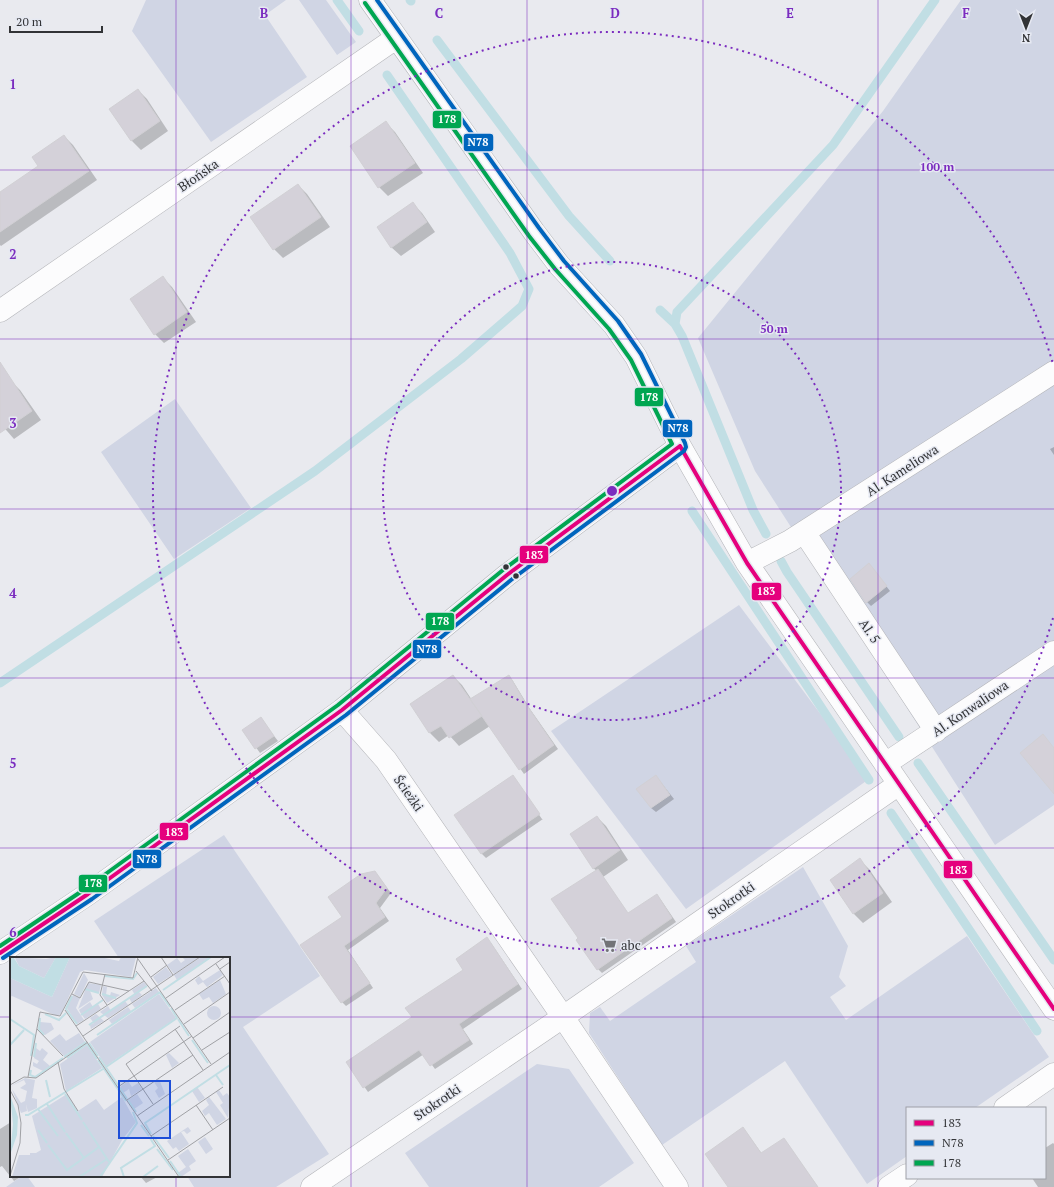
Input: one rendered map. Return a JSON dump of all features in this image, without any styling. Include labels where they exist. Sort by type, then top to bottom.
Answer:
[{"type":"street","points":[[370,0],[559,265],[614,325],[636,357],[680,446],[748,563],[1054,1009]]},
{"type":"street","name":"Błońska","points":[[0,311],[396,38]]},
{"type":"street","name":"Al. Kameliowa","points":[[748,563],[790,541],[1054,372]]},
{"type":"street","points":[[0,953],[88,894],[342,710],[507,575],[680,446]]},
{"type":"street","name":"Al. 5","points":[[804,532],[936,731]]},
{"type":"street","name":"Al. Konwaliowa","points":[[885,764],[1054,652]]},
{"type":"street","name":"Ścieżki","points":[[342,710],[386,760],[563,1017]]},
{"type":"street","name":"Stokrotki","points":[[312,1187],[563,1017],[899,784]]},
{"type":"street","points":[[563,1017],[677,1187]]},
{"type":"street","points":[[1006,1107],[1054,1074]]},
{"type":"street","points":[[889,1187],[906,1176]]},
{"type":"shaded area","points":[[146,0],[286,0],[265,15],[307,77],[211,142],[132,31]]},
{"type":"shaded area","points":[[299,0],[326,0],[356,42],[337,55]]},
{"type":"shaded area","points":[[961,0],[1054,0],[1054,805],[995,845],[755,471],[698,338],[883,111]]},
{"type":"shaded area","points":[[175,399],[251,508],[174,559],[101,452]]},
{"type":"shaded area","points":[[739,605],[869,779],[686,909],[551,731]]},
{"type":"shaded area","points":[[224,835],[320,976],[243,1027],[329,1154],[276,1187],[194,1187],[188,1177],[230,1177],[230,957],[118,957],[94,921]]},
{"type":"shaded area","points":[[803,867],[848,946],[839,977],[846,986],[830,997],[846,1020],[967,936],[1049,1057],[976,1107],[906,1107],[906,1157],[867,1184],[785,1061],[662,1145],[589,1033],[590,1013],[600,1007],[610,1021],[696,962],[686,946]]},
{"type":"shaded area","points":[[537,1064],[569,1069],[634,1163],[599,1187],[429,1187],[405,1153]]},
{"type":"shaded area","points":[[21,1177],[28,1177],[35,1187],[6,1187]]},
{"type":"building","points":[[138,89],[160,121],[131,141],[109,109]]},
{"type":"building","points":[[386,121],[415,163],[378,188],[350,146]]},
{"type":"building","points":[[64,135],[89,171],[0,232],[0,192],[38,166],[32,157]]},
{"type":"building","points":[[298,184],[321,217],[273,250],[250,217]]},
{"type":"building","points":[[413,202],[427,222],[391,248],[377,227]]},
{"type":"building","points":[[163,276],[187,312],[154,335],[130,299]]},
{"type":"building","points":[[0,362],[32,411],[0,433]]},
{"type":"building","points":[[869,563],[887,586],[866,603],[850,579]]},
{"type":"building","points":[[453,675],[482,716],[449,738],[441,726],[429,733],[410,704]]},
{"type":"building","points":[[509,675],[526,704],[554,745],[519,770],[470,699]]},
{"type":"building","points":[[261,717],[274,736],[255,749],[242,730]]},
{"type":"building","points":[[1043,734],[1054,748],[1054,794],[1020,753]]},
{"type":"building","points":[[513,775],[540,814],[481,854],[454,815]]},
{"type":"building","points":[[656,775],[670,795],[651,808],[636,789]]},
{"type":"building","points":[[597,816],[620,850],[593,869],[570,834]]},
{"type":"building","points":[[860,858],[883,893],[853,914],[830,880]]},
{"type":"building","points":[[598,869],[628,913],[657,894],[672,918],[597,970],[576,940],[578,938],[551,899]]},
{"type":"building","points":[[375,871],[387,888],[376,903],[385,917],[344,946],[370,983],[341,1003],[300,945],[342,917],[328,897],[361,874]]},
{"type":"building","points":[[487,937],[518,984],[459,1024],[469,1040],[430,1066],[419,1050],[363,1088],[346,1062],[412,1017],[405,1008],[463,970],[456,959]]},
{"type":"building","points":[[743,1127],[761,1153],[784,1138],[818,1187],[728,1187],[705,1154]]},
{"type":"waterway","points":[[337,0],[359,31]]},
{"type":"waterway","points":[[766,534],[753,510],[682,336],[675,324],[677,312],[833,145],[935,0]]},
{"type":"waterway","points":[[437,40],[569,216],[610,261]]},
{"type":"waterway","points":[[0,683],[315,471],[461,359],[522,306],[529,289],[510,253],[387,75]]},
{"type":"waterway","points":[[660,310],[675,324]]},
{"type":"waterway","points":[[692,511],[869,780]]},
{"type":"waterway","points":[[781,561],[899,737]]},
{"type":"waterway","points":[[918,763],[1054,960]]},
{"type":"waterway","points":[[891,813],[1037,1031]]},
{"type":"transit line","name":"N78","points":[[3,958],[92,899],[346,715],[511,580],[684,451],[686,447],[641,354],[618,321],[564,261],[539,228],[377,0]]},
{"type":"transit line","name":"178","points":[[0,946],[85,889],[338,705],[503,570],[672,444],[631,360],[609,329],[555,269],[529,236],[365,3]]},
{"type":"transit line","name":"183","points":[[680,446],[747,563],[1054,1009]]},
{"type":"transit line","name":"183","points":[[0,953],[88,894],[342,710],[507,575],[680,446]]},
{"type":"place","name":"abc","points":[[609,945]]}]
